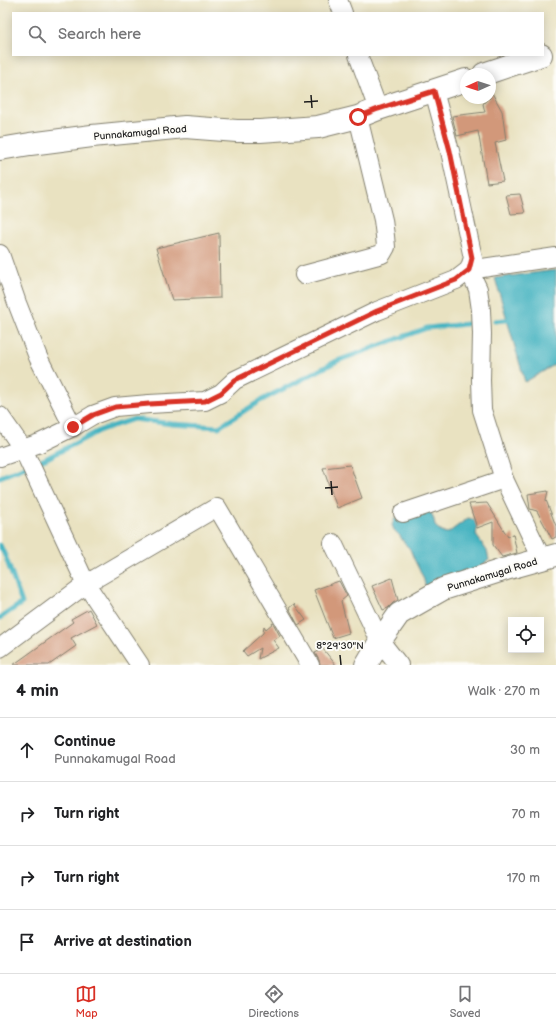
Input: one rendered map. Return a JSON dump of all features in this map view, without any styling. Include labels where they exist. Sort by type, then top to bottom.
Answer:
[{"type":"street","points":[[338,0],[343,12]]},
{"type":"street","points":[[544,54],[556,50]]},
{"type":"street","points":[[358,56],[378,109]]},
{"type":"street","points":[[496,70],[539,56]]},
{"type":"street","name":"Punnakamugal Road","points":[[0,149],[154,129],[184,127],[237,131],[260,131],[318,126],[358,117],[460,82]]},
{"type":"street","points":[[434,91],[450,151],[472,258],[469,270],[478,289],[482,334],[482,410],[504,479],[552,556]]},
{"type":"street","points":[[304,275],[382,254],[386,247],[383,220],[358,117]]},
{"type":"street","points":[[0,254],[38,357],[73,427]]},
{"type":"street","points":[[0,457],[40,443],[73,427],[93,415],[115,407],[205,401],[221,393],[235,380],[377,311],[456,280],[469,270],[556,257]]},
{"type":"street","points":[[0,416],[23,449],[86,584],[140,665]]},
{"type":"street","points":[[403,513],[504,479]]},
{"type":"street","points":[[0,648],[86,584],[217,507],[310,665]]},
{"type":"street","points":[[333,543],[380,641],[399,665]]},
{"type":"street","name":"Punnakamugal Road","points":[[366,665],[398,614],[442,589],[506,568],[552,556]]},
{"type":"water","points":[[556,270],[556,364],[525,382],[495,278]]},
{"type":"water","points":[[430,510],[435,526],[442,532],[448,533],[468,518],[475,520],[477,528],[476,535],[487,551],[489,560],[478,568],[443,586],[438,578],[434,588],[427,591],[423,577],[410,549],[394,530],[392,525],[395,518],[401,522]]},
{"type":"building","points":[[496,100],[502,111],[506,140],[495,143],[503,181],[487,183],[478,131],[457,136],[452,116],[485,112],[483,104],[496,104]]},
{"type":"building","points":[[520,194],[525,213],[511,214],[506,195]]},
{"type":"building","points":[[219,233],[220,298],[172,300],[156,248]]},
{"type":"building","points":[[350,465],[362,498],[337,508],[323,468]]},
{"type":"building","points":[[548,491],[546,500],[556,526],[556,537],[552,539],[537,511],[530,509],[528,494]]},
{"type":"building","points":[[487,503],[508,537],[513,534],[517,553],[502,557],[493,545],[493,522],[477,528],[469,504]]},
{"type":"building","points":[[392,578],[398,600],[383,610],[372,586]]},
{"type":"building","points":[[339,581],[347,596],[341,601],[349,633],[333,638],[314,590]]},
{"type":"building","points":[[294,604],[306,620],[298,625],[289,608]]},
{"type":"building","points":[[89,609],[97,624],[71,638],[76,646],[49,665],[13,665],[73,622],[71,619]]},
{"type":"building","points":[[273,623],[280,636],[273,640],[279,648],[258,659],[260,648],[247,656],[243,651],[263,633],[264,626],[266,629]]},
{"type":"building","points":[[323,649],[336,665],[320,665],[315,653]]},
{"type":"waterway","points":[[495,321],[514,319]]},
{"type":"waterway","points":[[0,477],[45,459],[101,430],[134,419],[172,424],[219,427],[260,401],[337,361],[427,328],[467,324]]},
{"type":"waterway","points":[[0,545],[22,603],[0,618]]},
{"type":"route","points":[[73,427],[93,415],[115,407],[205,401],[221,393],[235,380],[377,311],[456,280],[469,270],[472,258],[450,151],[434,91],[358,117]]}]
